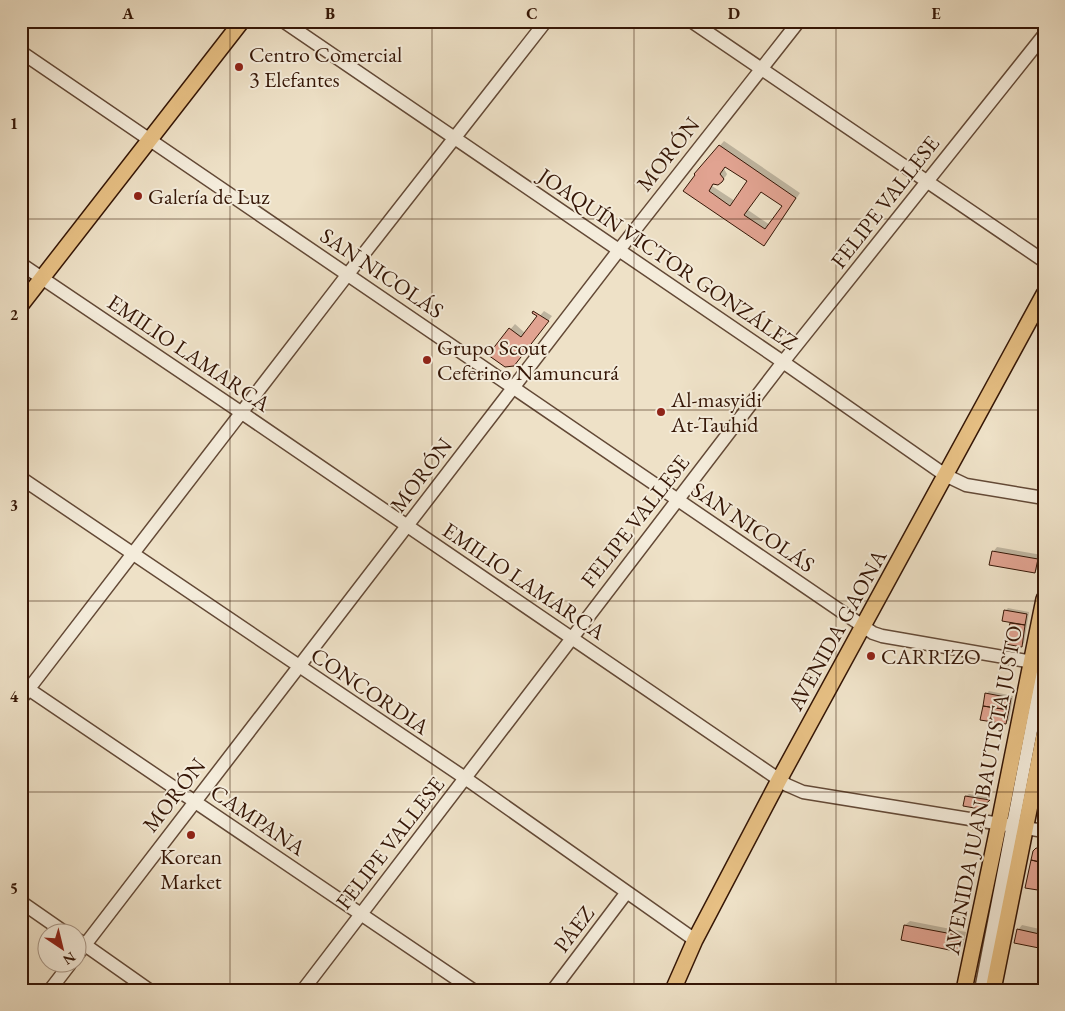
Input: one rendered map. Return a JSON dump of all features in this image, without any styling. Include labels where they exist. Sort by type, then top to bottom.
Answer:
[{"type":"main road","points":[[21,305],[242,21]]},
{"type":"main road","name":"AVENIDA GAONA","points":[[672,990],[695,940],[779,780],[1044,294]]},
{"type":"main road","name":"AVENIDA JUAN BAUTISTA JUSTO","points":[[993,990],[1013,825],[1040,663],[1044,599]]},
{"type":"main road","name":"AVENIDA JUAN BAUTISTA JUSTO","points":[[964,990],[1013,825],[1044,735]]},
{"type":"street","name":"JOAQUÍN VICTOR GONZÁLEZ","points":[[283,21],[783,362],[945,475],[966,485],[1044,498]]},
{"type":"street","points":[[21,700],[25,686],[134,554],[348,274],[546,21]]},
{"type":"street","points":[[691,21],[1044,261]]},
{"type":"street","name":"MORÓN","points":[[88,936],[195,801],[619,250],[799,21]]},
{"type":"street","name":"FELIPE VALLESE","points":[[303,990],[783,362],[1044,35]]},
{"type":"street","name":"SAN NICOLÁS","points":[[21,52],[863,627],[882,636],[1040,663]]},
{"type":"street","name":"EMILIO LAMARCA","points":[[21,264],[794,789],[803,792],[1044,830]]},
{"type":"street","name":"CONCORDIA","points":[[21,478],[464,778],[695,940]]},
{"type":"street","name":"CAMPANA","points":[[25,686],[473,990]]},
{"type":"street","points":[[981,990],[1013,825]]},
{"type":"street","name":"PÁEZ","points":[[553,990],[627,892]]},
{"type":"street","points":[[21,902],[53,924]]},
{"type":"street","points":[[88,951],[149,990]]},
{"type":"street","points":[[50,990],[62,974]]},
{"type":"building","points":[[719,145],[796,198],[764,246],[683,191],[694,174]],"holes":[[[725,167],[747,181],[730,206],[709,191],[713,184],[718,185],[722,182],[724,179],[720,174]],[[761,192],[782,206],[765,229],[744,215]]]},
{"type":"building","points":[[533,311],[549,321],[514,366],[505,367],[488,355],[509,328],[521,337],[537,316],[532,313]]},
{"type":"building","points":[[992,551],[1038,559],[1035,573],[989,565]]},
{"type":"building","points":[[1004,610],[1027,614],[1025,625],[1002,621]]},
{"type":"building","points":[[1010,623],[1025,625],[1022,647],[1005,644]]},
{"type":"building","points":[[985,693],[1011,698],[1009,710],[983,706]]},
{"type":"building","points":[[983,706],[1009,710],[1006,724],[980,720]]},
{"type":"building","points":[[965,796],[990,800],[980,809],[963,806]]},
{"type":"building","points":[[1042,798],[1044,798],[1044,816],[1039,812]]},
{"type":"building","points":[[1036,848],[1044,849],[1044,863],[1031,860],[1033,851]]},
{"type":"building","points":[[1031,860],[1044,863],[1044,891],[1025,888]]},
{"type":"building","points":[[904,925],[963,936],[959,952],[901,940]]},
{"type":"building","points":[[1017,929],[1044,935],[1044,949],[1014,943]]},
{"type":"place","name":"Centro Comercial 3 Elefantes","points":[[239,67]]},
{"type":"place","name":"Galería de Luz","points":[[138,196]]},
{"type":"place","name":"Grupo Scout Ceferino Namuncurá","points":[[427,360]]},
{"type":"place","name":"Al-masyidi At-Tauhid","points":[[661,412]]},
{"type":"place","name":"CARRIZO","points":[[871,656]]},
{"type":"place","name":"Korean Market","points":[[191,835]]}]
